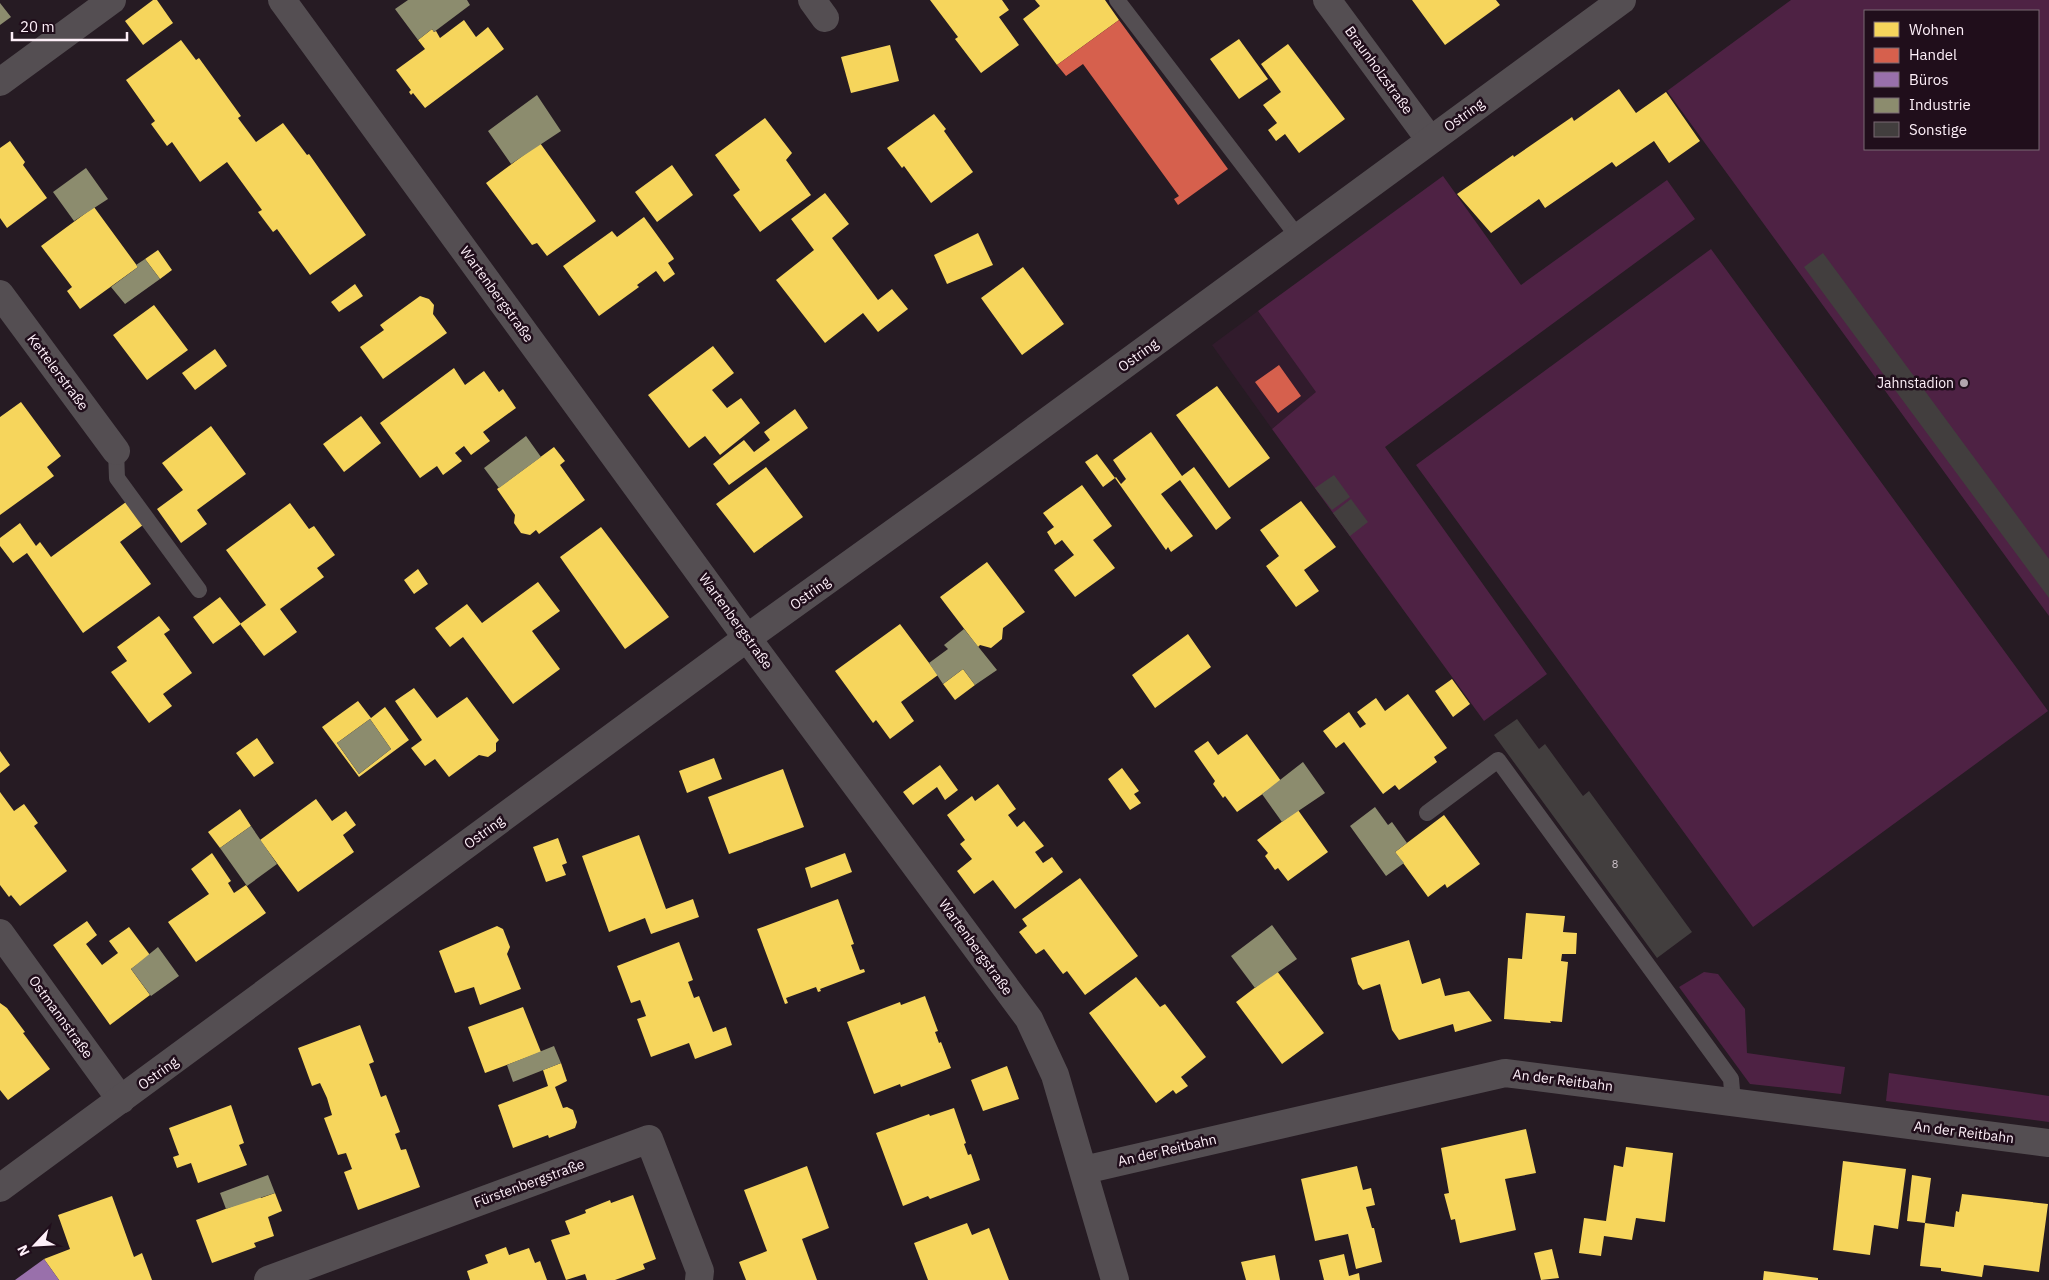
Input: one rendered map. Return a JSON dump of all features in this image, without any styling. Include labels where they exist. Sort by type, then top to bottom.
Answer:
[{"type":"street","points":[[0,82],[112,0]]},
{"type":"street","name":"Wartenbergstraße","points":[[282,0],[747,638],[1029,1019],[1055,1075],[1115,1280]]},
{"type":"street","name":"Braunholzstraße","points":[[1327,0],[1430,140]]},
{"type":"street","name":"Ostring","points":[[0,1188],[747,638],[974,475],[1622,0]]},
{"type":"street","name":"Kettelerstraße","points":[[0,294],[116,450]]},
{"type":"street","name":"Ostmannstraße","points":[[0,933],[121,1100]]},
{"type":"street","name":"An der Reitbahn","points":[[1084,1170],[1505,1073],[2049,1143]]},
{"type":"street","name":"Fürstenbergstraße","points":[[268,1280],[649,1139],[700,1271],[699,1280]]},
{"type":"lane","points":[[1117,0],[1298,237]]},
{"type":"lane","points":[[116,450],[117,478],[199,590]]},
{"type":"lane","points":[[1426,813],[1498,760],[1731,1079],[1733,1102]]},
{"type":"shaded area","name":"Jahnstadion","points":[[1791,0],[2049,0],[2049,616],[1667,91]]},
{"type":"shaded area","points":[[1443,176],[1521,285],[1667,180],[1695,219],[1385,447],[1547,674],[1484,721],[1272,429],[1316,392],[1258,311]]},
{"type":"shaded area","points":[[1711,249],[2048,711],[1753,927],[1416,465]]},
{"type":"shaded area","points":[[1258,311],[1317,392],[1272,429],[1212,345]]},
{"type":"shaded area","points":[[1704,972],[1718,974],[1745,1009],[1747,1053],[1845,1067],[1841,1094],[1750,1084],[1679,987]]},
{"type":"shaded area","points":[[1889,1073],[2049,1096],[2049,1122],[1886,1101]]},
{"type":"building: Wohnen","points":[[153,0],[157,0],[173,23],[143,45],[125,21]]},
{"type":"building: Wohnen","points":[[930,0],[1002,0],[1009,10],[999,17],[1019,45],[981,73],[955,39],[958,37]]},
{"type":"building: Wohnen","points":[[1035,0],[1105,0],[1119,20],[1057,65],[1023,19],[1040,6]]},
{"type":"building: Wohnen","points":[[1412,0],[1496,0],[1500,5],[1445,45]]},
{"type":"building: Wohnen","points":[[464,20],[476,37],[488,27],[504,49],[425,108],[413,93],[411,95],[409,92],[411,90],[396,70],[425,49],[418,40],[432,29],[434,32],[436,31],[440,38]]},
{"type":"building: Wohnen","points":[[1239,39],[1268,79],[1239,99],[1210,59]]},
{"type":"building: Wohnen","points":[[181,40],[196,60],[199,58],[241,116],[238,118],[256,142],[283,123],[307,155],[309,154],[366,235],[310,275],[277,229],[273,232],[258,212],[262,210],[227,162],[200,182],[172,142],[167,146],[151,124],[155,121],[126,80]]},
{"type":"building: Wohnen","points":[[1288,44],[1345,119],[1299,153],[1285,134],[1276,141],[1268,130],[1277,123],[1263,105],[1281,92],[1261,64]]},
{"type":"building: Wohnen","points":[[890,45],[899,81],[851,93],[841,57]]},
{"type":"building: Wohnen","points":[[1619,89],[1636,113],[1666,92],[1700,141],[1669,163],[1654,141],[1616,167],[1612,162],[1545,208],[1539,199],[1491,233],[1457,194],[1572,117],[1574,121]]},
{"type":"building: Wohnen","points":[[934,114],[946,129],[944,131],[973,172],[931,203],[904,166],[902,168],[887,148]]},
{"type":"building: Wohnen","points":[[765,118],[792,153],[786,160],[811,195],[760,232],[733,195],[740,190],[715,155]]},
{"type":"building: Wohnen","points":[[10,141],[25,162],[23,165],[47,198],[7,228],[0,218],[0,148]]},
{"type":"building: Wohnen","points":[[540,143],[596,221],[547,256],[537,243],[532,245],[486,183]]},
{"type":"building: Wohnen","points":[[672,165],[693,195],[657,222],[635,192]]},
{"type":"building: Wohnen","points":[[825,193],[849,224],[832,238],[878,300],[892,289],[908,309],[878,332],[863,313],[825,343],[776,280],[814,250],[791,219]]},
{"type":"building: Wohnen","points":[[94,207],[138,267],[80,309],[67,291],[72,287],[41,246]]},
{"type":"building: Wohnen","points":[[644,217],[673,257],[674,259],[668,263],[675,274],[664,282],[656,271],[637,285],[639,287],[599,316],[563,266],[612,231],[617,237]]},
{"type":"building: Wohnen","points":[[978,233],[993,265],[947,284],[934,255]]},
{"type":"building: Wohnen","points":[[158,250],[172,270],[160,279],[145,259]]},
{"type":"building: Wohnen","points":[[1023,267],[1064,324],[1022,355],[981,298]]},
{"type":"building: Wohnen","points":[[355,284],[363,296],[339,312],[331,302]]},
{"type":"building: Wohnen","points":[[420,296],[429,299],[434,305],[433,314],[447,333],[383,379],[360,347],[384,330],[380,325]]},
{"type":"building: Wohnen","points":[[154,305],[188,350],[147,380],[113,335]]},
{"type":"building: Wohnen","points":[[713,346],[734,373],[712,390],[727,408],[741,398],[760,423],[720,455],[705,436],[689,448],[648,395]]},
{"type":"building: Wohnen","points":[[215,349],[227,366],[195,390],[182,373]]},
{"type":"building: Wohnen","points":[[454,368],[465,385],[484,371],[499,392],[503,389],[516,408],[483,432],[490,441],[471,455],[464,446],[455,453],[462,461],[443,475],[437,466],[420,478],[380,423]]},
{"type":"building: Wohnen","points":[[1217,386],[1270,458],[1229,488],[1176,415]]},
{"type":"building: Wohnen","points":[[21,402],[61,456],[47,467],[54,476],[0,515],[0,417]]},
{"type":"building: Wohnen","points":[[795,409],[808,428],[729,485],[713,464],[744,440],[754,452],[770,440],[764,432]]},
{"type":"building: Wohnen","points":[[361,416],[381,443],[344,472],[323,444]]},
{"type":"building: Wohnen","points":[[211,426],[246,474],[197,510],[207,524],[181,543],[157,509],[183,490],[162,463]]},
{"type":"building: Wohnen","points":[[1151,432],[1182,476],[1194,467],[1231,518],[1216,530],[1180,480],[1161,494],[1193,536],[1171,552],[1168,547],[1166,550],[1115,478],[1121,484],[1126,479],[1113,460]]},
{"type":"building: Wohnen","points":[[554,447],[565,461],[560,465],[585,500],[539,534],[536,530],[530,535],[521,533],[514,523],[515,515],[497,489]]},
{"type":"building: Wohnen","points":[[1097,454],[1115,478],[1103,487],[1085,462]]},
{"type":"building: Wohnen","points":[[766,467],[803,517],[754,553],[716,504]]},
{"type":"building: Wohnen","points":[[1082,485],[1112,526],[1093,540],[1115,568],[1075,597],[1054,570],[1074,555],[1062,540],[1055,545],[1047,532],[1054,527],[1043,513]]},
{"type":"building: Wohnen","points":[[1301,501],[1336,547],[1304,570],[1319,591],[1296,607],[1266,566],[1279,556],[1260,530]]},
{"type":"building: Wohnen","points":[[126,502],[143,525],[120,542],[151,584],[83,633],[27,553],[13,563],[0,546],[0,538],[20,523],[36,546],[40,542],[51,557]]},
{"type":"building: Wohnen","points":[[290,503],[309,529],[314,526],[335,555],[317,568],[324,577],[280,609],[297,632],[264,656],[240,624],[266,605],[226,550]]},
{"type":"building: Wohnen","points":[[601,527],[669,617],[625,649],[560,557]]},
{"type":"building: Wohnen","points":[[987,562],[1025,612],[1003,628],[1002,639],[991,648],[980,645],[978,647],[940,597]]},
{"type":"building: Wohnen","points":[[418,569],[428,584],[414,594],[404,580]]},
{"type":"building: Wohnen","points":[[538,582],[560,611],[532,631],[560,669],[513,704],[463,637],[450,647],[435,628],[467,604],[482,623]]},
{"type":"building: Wohnen","points":[[220,597],[241,624],[213,644],[193,617]]},
{"type":"building: Wohnen","points":[[159,616],[170,630],[164,634],[192,673],[163,694],[172,706],[149,723],[111,672],[127,661],[117,647]]},
{"type":"building: Wohnen","points":[[900,624],[938,675],[901,702],[914,721],[890,739],[876,720],[873,723],[835,671]]},
{"type":"building: Wohnen","points":[[1188,634],[1211,667],[1155,708],[1132,675]]},
{"type":"building: Wohnen","points":[[963,669],[975,685],[955,700],[943,684]]},
{"type":"building: Wohnen","points":[[1452,679],[1470,704],[1453,717],[1435,691]]},
{"type":"building: Wohnen","points":[[414,688],[437,718],[467,697],[499,740],[496,743],[496,751],[488,757],[479,755],[449,777],[435,759],[425,766],[411,748],[422,740],[395,701]]},
{"type":"building: Wohnen","points":[[1408,694],[1447,748],[1434,757],[1437,762],[1399,790],[1395,785],[1383,794],[1344,742],[1336,748],[1323,731],[1349,712],[1360,728],[1366,724],[1357,712],[1376,698],[1385,711]]},
{"type":"building: Wohnen","points":[[358,701],[371,718],[385,707],[409,740],[359,777],[322,727]],"holes":[[[370,719],[391,749],[359,774],[337,743]]]},
{"type":"building: Wohnen","points":[[1247,734],[1281,781],[1237,812],[1225,796],[1223,798],[1213,784],[1215,781],[1194,751],[1208,741],[1218,755]]},
{"type":"building: Wohnen","points":[[257,738],[274,763],[254,777],[236,753]]},
{"type":"building: Wohnen","points":[[0,751],[10,765],[0,773]]},
{"type":"building: Wohnen","points":[[714,758],[722,779],[687,793],[679,771]]},
{"type":"building: Wohnen","points":[[940,765],[958,790],[945,800],[937,787],[913,805],[903,792]]},
{"type":"building: Wohnen","points":[[1122,768],[1139,791],[1134,794],[1141,803],[1130,810],[1108,779]]},
{"type":"building: Wohnen","points":[[783,769],[804,827],[729,854],[708,797]]},
{"type":"building: Wohnen","points":[[998,784],[1016,809],[1008,815],[1017,827],[1024,821],[1044,846],[1035,852],[1043,863],[1052,857],[1063,872],[1015,909],[993,880],[974,894],[957,871],[972,859],[960,844],[965,840],[947,815],[972,796],[975,801]]},
{"type":"building: Wohnen","points":[[0,792],[14,811],[24,804],[38,823],[34,826],[67,871],[20,906],[11,895],[9,897],[0,885]]},
{"type":"building: Wohnen","points":[[316,799],[332,821],[346,811],[356,825],[343,835],[354,852],[298,892],[260,840]]},
{"type":"building: Wohnen","points":[[240,809],[251,826],[220,848],[208,832]]},
{"type":"building: Wohnen","points":[[1298,810],[1328,852],[1288,881],[1278,868],[1275,870],[1265,856],[1268,853],[1257,840]]},
{"type":"building: Wohnen","points":[[1444,815],[1480,864],[1447,888],[1445,884],[1428,897],[1395,852]]},
{"type":"building: Wohnen","points":[[639,835],[666,909],[693,899],[699,917],[651,934],[645,918],[609,932],[582,856]]},
{"type":"building: Wohnen","points":[[558,838],[567,863],[562,865],[566,875],[546,882],[533,847]]},
{"type":"building: Wohnen","points":[[212,853],[231,881],[228,883],[234,893],[246,885],[266,913],[196,962],[168,922],[209,894],[191,869]]},
{"type":"building: Wohnen","points":[[845,853],[852,872],[811,888],[805,868]]},
{"type":"building: Wohnen","points":[[1080,878],[1138,956],[1085,995],[1067,971],[1063,974],[1044,949],[1036,954],[1019,932],[1027,926],[1022,919]]},
{"type":"building: Wohnen","points":[[838,899],[854,944],[851,945],[860,970],[864,969],[865,972],[820,989],[821,991],[818,992],[816,987],[786,998],[788,1003],[785,1004],[757,929]]},
{"type":"building: Wohnen","points":[[1526,913],[1565,916],[1563,932],[1577,933],[1576,954],[1562,954],[1561,961],[1568,962],[1562,1022],[1550,1021],[1551,1023],[1504,1019],[1508,958],[1522,959]]},
{"type":"building: Wohnen","points":[[87,921],[97,935],[86,944],[102,965],[118,953],[109,941],[129,927],[150,955],[131,969],[150,995],[110,1025],[53,945]]},
{"type":"building: Wohnen","points":[[497,926],[503,929],[510,947],[507,954],[521,989],[480,1005],[474,987],[455,993],[439,951]]},
{"type":"building: Wohnen","points":[[1409,940],[1422,984],[1440,978],[1445,996],[1469,991],[1492,1021],[1455,1032],[1453,1024],[1399,1040],[1392,1030],[1380,984],[1363,990],[1358,984],[1351,958]]},
{"type":"building: Wohnen","points":[[679,942],[693,980],[688,982],[694,998],[699,996],[713,1032],[726,1027],[732,1045],[695,1059],[689,1043],[651,1057],[637,1019],[646,1016],[640,1000],[631,1003],[617,966]]},
{"type":"building: Wohnen","points":[[1277,971],[1324,1033],[1282,1064],[1236,1002]]},
{"type":"building: Wohnen","points":[[1136,977],[1160,1007],[1165,1004],[1206,1057],[1181,1077],[1188,1086],[1176,1094],[1173,1090],[1156,1103],[1089,1013]]},
{"type":"building: Wohnen","points":[[925,996],[938,1031],[935,1032],[951,1068],[901,1087],[900,1084],[874,1094],[847,1022],[900,1002],[901,1005]]},
{"type":"building: Wohnen","points":[[0,1003],[7,1008],[50,1069],[8,1100],[0,1090]]},
{"type":"building: Wohnen","points":[[523,1007],[541,1052],[485,1073],[468,1027]]},
{"type":"building: Wohnen","points":[[360,1025],[374,1062],[369,1064],[381,1097],[386,1095],[400,1132],[395,1134],[401,1150],[406,1149],[420,1187],[358,1210],[344,1172],[352,1169],[346,1153],[338,1155],[324,1118],[332,1115],[327,1098],[320,1083],[312,1086],[298,1048]]},
{"type":"building: Wohnen","points":[[561,1063],[567,1081],[555,1087],[563,1108],[567,1107],[573,1110],[577,1122],[575,1128],[549,1138],[548,1135],[513,1148],[498,1105],[548,1086],[543,1070]]},
{"type":"building: Wohnen","points":[[1007,1066],[1019,1099],[983,1111],[971,1080]]},
{"type":"building: Wohnen","points":[[231,1105],[244,1143],[239,1145],[247,1165],[198,1183],[191,1163],[177,1168],[173,1157],[179,1155],[169,1128]]},
{"type":"building: Wohnen","points":[[954,1108],[966,1143],[964,1144],[968,1155],[971,1154],[980,1180],[930,1199],[928,1196],[903,1206],[876,1133],[929,1114],[930,1116]]},
{"type":"building: Wohnen","points":[[1526,1129],[1536,1173],[1505,1179],[1516,1230],[1460,1243],[1455,1219],[1451,1220],[1444,1194],[1449,1193],[1441,1148]]},
{"type":"building: Wohnen","points":[[1626,1147],[1673,1153],[1665,1222],[1636,1218],[1632,1240],[1604,1236],[1601,1256],[1579,1253],[1584,1218],[1606,1221],[1614,1165],[1623,1167]]},
{"type":"building: Wohnen","points":[[1843,1161],[1906,1169],[1898,1229],[1874,1225],[1870,1255],[1833,1250]]},
{"type":"building: Wohnen","points":[[807,1166],[829,1228],[802,1239],[817,1280],[746,1280],[739,1262],[767,1251],[744,1190]]},
{"type":"building: Wohnen","points":[[1357,1166],[1363,1190],[1371,1188],[1375,1205],[1366,1207],[1372,1228],[1374,1228],[1382,1262],[1356,1269],[1348,1234],[1315,1241],[1301,1179]]},
{"type":"building: Wohnen","points":[[1912,1175],[1931,1178],[1925,1223],[1907,1221]]},
{"type":"building: Wohnen","points":[[275,1193],[282,1211],[268,1217],[274,1236],[254,1243],[256,1247],[212,1263],[196,1220],[260,1196],[261,1198]]},
{"type":"building: Wohnen","points":[[1962,1194],[2048,1204],[2039,1272],[1984,1265],[1982,1277],[1941,1271],[1941,1268],[1920,1266],[1925,1223],[1954,1227],[1956,1211],[1959,1212]]},
{"type":"building: Wohnen","points":[[633,1195],[656,1259],[643,1264],[645,1269],[615,1280],[587,1280],[585,1274],[566,1280],[551,1240],[570,1234],[565,1221],[586,1213],[585,1210],[610,1200],[611,1203]]},
{"type":"building: Wohnen","points":[[112,1196],[134,1257],[142,1253],[152,1280],[59,1280],[44,1259],[70,1249],[58,1215]]},
{"type":"building: Wohnen","points":[[967,1223],[972,1235],[989,1228],[1009,1280],[928,1280],[914,1243]]},
{"type":"building: Wohnen","points":[[506,1247],[509,1255],[529,1248],[535,1263],[540,1261],[547,1280],[470,1280],[467,1271],[488,1263],[485,1255]]},
{"type":"building: Wohnen","points":[[1552,1249],[1559,1278],[1541,1280],[1534,1253]]},
{"type":"building: Wohnen","points":[[1344,1254],[1349,1276],[1359,1273],[1360,1280],[1324,1280],[1319,1260]]},
{"type":"building: Wohnen","points":[[1275,1255],[1280,1280],[1246,1280],[1241,1262]]},
{"type":"building: Wohnen","points":[[1764,1271],[1818,1278],[1818,1280],[1763,1280]]},
{"type":"building: Handel","points":[[1119,20],[1228,169],[1178,205],[1174,199],[1179,196],[1083,64],[1066,76],[1057,65]]},
{"type":"building: Handel","points":[[1279,365],[1301,396],[1278,413],[1255,382]]},
{"type":"building: Büros","points":[[44,1259],[59,1280],[15,1280]]},
{"type":"building: Industrie","points":[[408,0],[467,0],[470,5],[434,32],[432,29],[418,40],[395,9]]},
{"type":"building: Industrie","points":[[0,3],[11,17],[0,25]]},
{"type":"building: Industrie","points":[[537,95],[561,131],[511,164],[488,131]]},
{"type":"building: Industrie","points":[[86,168],[108,199],[74,221],[53,192]]},
{"type":"building: Industrie","points":[[145,259],[160,279],[125,304],[111,287],[138,267],[136,265]]},
{"type":"building: Industrie","points":[[526,436],[541,457],[499,488],[484,468]]},
{"type":"building: Industrie","points":[[964,629],[997,670],[975,685],[963,669],[943,684],[929,663],[948,649],[944,645]]},
{"type":"building: Industrie","points":[[370,719],[391,749],[359,774],[337,743]]},
{"type":"building: Industrie","points":[[1303,762],[1325,793],[1282,822],[1262,794]]},
{"type":"building: Industrie","points":[[1375,807],[1388,825],[1392,822],[1407,843],[1395,852],[1404,863],[1386,876],[1350,826]]},
{"type":"building: Industrie","points":[[251,826],[277,864],[247,886],[220,848]]},
{"type":"building: Industrie","points":[[1272,925],[1297,959],[1255,988],[1231,956]]},
{"type":"building: Industrie","points":[[158,947],[179,976],[151,996],[131,969]]},
{"type":"building: Industrie","points":[[554,1046],[561,1063],[513,1082],[507,1065]]},
{"type":"building: Industrie","points":[[268,1175],[275,1193],[226,1209],[220,1193]]},
{"type":"building: Sonstige","points":[[1823,253],[2049,559],[2049,598],[1804,267]]},
{"type":"building: Sonstige","points":[[1334,475],[1350,497],[1332,510],[1315,488]]},
{"type":"building: Sonstige","points":[[1351,499],[1368,522],[1350,536],[1333,513]]},
{"type":"building: Sonstige","points":[[1517,719],[1539,749],[1545,744],[1583,796],[1589,791],[1692,932],[1657,958],[1494,735]]},
{"type":"place","name":"Jahnstadion","points":[[1964,383]]}]
